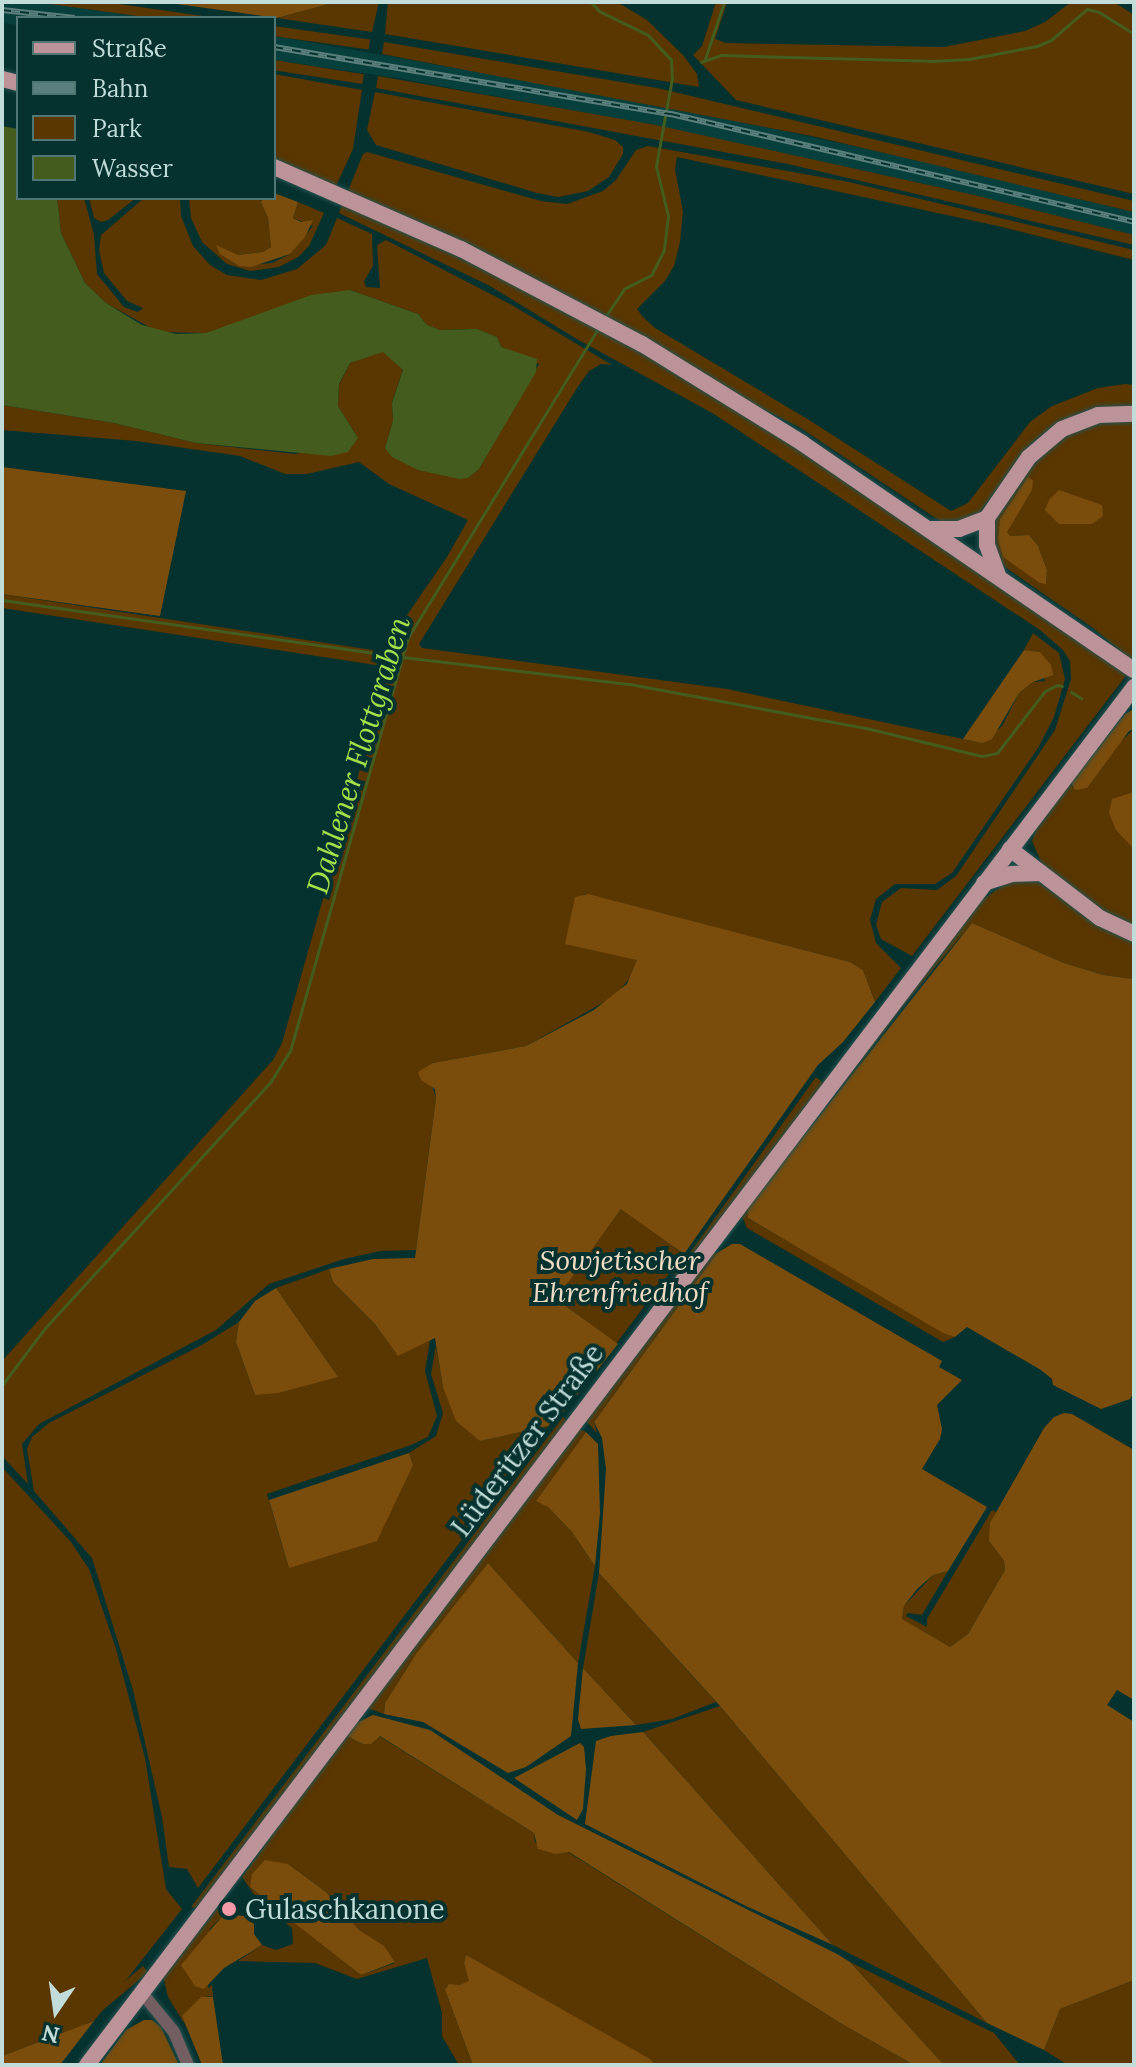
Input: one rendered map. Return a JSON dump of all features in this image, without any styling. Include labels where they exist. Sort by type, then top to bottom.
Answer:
[{"type":"main road","points":[[276,168],[427,232],[614,328],[791,435],[1134,670]]},
{"type":"main road","points":[[930,529],[959,529],[987,518],[1025,463],[1051,436],[1085,418],[1134,414]]},
{"type":"main road","points":[[987,518],[987,545],[998,576]]},
{"type":"main road","name":"Lüderitzer Straße","points":[[87,2065],[1131,691]]},
{"type":"main road","points":[[1010,849],[1100,918],[1134,934]]},
{"type":"main road","points":[[983,884],[1011,874],[1041,873]]},
{"type":"street","points":[[142,1993],[174,2032],[188,2065]]},
{"type":"shaded area","points":[[2,2],[35,2],[137,16],[16,16],[16,25],[2,23]]},
{"type":"shaded area","points":[[163,2],[336,2],[277,18]]},
{"type":"shaded area","points":[[276,36],[648,102],[977,173],[1134,212],[1134,235],[974,195],[668,128],[397,78],[276,60]]},
{"type":"shaded area","points":[[276,194],[298,202],[293,218],[301,222],[313,220],[305,237],[290,254],[251,267],[239,266],[220,254],[216,245],[238,255],[263,252],[271,247],[268,218],[261,202],[276,200]]},
{"type":"shaded area","points":[[2,467],[186,491],[160,616],[2,594]]},
{"type":"shaded area","points":[[1028,477],[1033,481],[1032,490],[1007,532],[1010,536],[1029,535],[1038,546],[1047,570],[1046,584],[1003,557],[998,539],[1000,519]]},
{"type":"shaded area","points":[[1059,490],[1102,505],[1103,516],[1092,524],[1059,524],[1045,510],[1049,500]]},
{"type":"shaded area","points":[[1024,650],[1040,652],[1051,665],[1053,675],[1033,682],[1019,693],[992,739],[982,743],[963,739]]},
{"type":"shaded area","points":[[1134,709],[1134,729],[1129,731],[1087,788],[1075,790],[1071,783],[1125,714]]},
{"type":"shaded area","points":[[1134,792],[1134,849],[1116,830],[1109,813],[1112,799]]},
{"type":"shaded area","points":[[588,894],[850,962],[863,970],[875,1002],[843,1042],[818,1065],[684,1254],[621,1209],[556,1299],[618,1344],[567,1408],[548,1426],[480,1441],[456,1421],[443,1387],[435,1338],[398,1356],[375,1324],[333,1282],[329,1269],[373,1259],[415,1258],[436,1098],[435,1089],[421,1080],[418,1072],[433,1063],[526,1046],[594,1010],[627,984],[637,960],[565,944],[575,897]]},
{"type":"shaded area","points":[[972,923],[1064,963],[1103,975],[1134,979],[1134,1392],[1130,1399],[1101,1409],[1053,1385],[1052,1379],[1041,1370],[967,1327],[955,1337],[943,1333],[748,1218],[748,1209],[761,1190]]},
{"type":"shaded area","points":[[732,1244],[740,1244],[942,1361],[939,1367],[962,1380],[937,1405],[942,1429],[940,1439],[922,1469],[987,1507],[948,1571],[933,1575],[917,1589],[904,1606],[902,1619],[950,1647],[968,1634],[1005,1570],[1004,1561],[989,1541],[990,1523],[1044,1428],[1054,1417],[1072,1414],[1134,1450],[1134,1700],[1117,1690],[1107,1705],[1134,1722],[1134,1980],[1060,2009],[1044,2050],[987,2023],[720,1706],[599,1573],[606,1469],[602,1438],[594,1422],[717,1253]]},
{"type":"shaded area","points":[[276,1288],[338,1377],[278,1393],[255,1395],[236,1342],[239,1322],[255,1301]]},
{"type":"shaded area","points":[[586,1432],[598,1444],[600,1513],[595,1566],[572,1532],[548,1507],[536,1501]]},
{"type":"shaded area","points":[[409,1453],[413,1465],[377,1541],[289,1568],[269,1500]]},
{"type":"shaded area","points":[[488,1563],[578,1663],[571,1736],[526,1767],[508,1773],[423,1722],[384,1714],[385,1703],[416,1654]]},
{"type":"shaded area","points":[[583,1668],[636,1725],[581,1729],[578,1719]]},
{"type":"shaded area","points":[[373,1715],[430,1730],[558,1815],[837,1954],[850,1962],[944,2065],[914,2065],[842,2024],[569,1852],[556,1854],[538,1849],[534,1833],[380,1736],[371,1744],[363,1744],[345,1735],[354,1724]]},
{"type":"shaded area","points":[[643,1732],[833,1945],[746,1906],[585,1824],[596,1741]]},
{"type":"shaded area","points":[[580,1743],[584,1747],[586,1769],[583,1809],[577,1820],[514,1778]]},
{"type":"shaded area","points":[[265,1860],[288,1864],[326,1892],[359,1930],[384,1946],[395,1962],[361,1975],[297,1925],[250,1887],[252,1874]]},
{"type":"shaded area","points":[[224,1914],[244,1916],[254,1924],[254,1934],[262,1945],[224,1968],[204,1989],[195,1986],[181,1965]]},
{"type":"shaded area","points":[[466,1955],[650,2059],[655,2065],[473,2065],[445,1990],[449,1984],[459,1985],[469,1981],[464,1963]]},
{"type":"shaded area","points":[[201,1997],[213,1997],[223,2065],[202,2065],[182,2016]]},
{"type":"shaded area","points":[[144,2020],[152,2020],[161,2027],[179,2065],[100,2065],[126,2030]]},
{"type":"shaded area","points":[[94,2021],[60,2065],[2,2065],[2,2056]]},
{"type":"green space","points":[[35,2],[105,2],[203,16],[137,16]]},
{"type":"green space","points":[[336,2],[379,2],[372,32],[277,18]]},
{"type":"green space","points":[[388,2],[617,2],[647,20],[683,55],[697,74],[699,87],[385,34]]},
{"type":"green space","points":[[716,2],[727,2],[715,39],[726,43],[944,47],[1025,31],[1045,22],[1071,2],[1114,2],[1134,15],[1134,194],[736,100],[693,55],[702,46]]},
{"type":"green space","points":[[276,26],[370,39],[369,49],[276,36]]},
{"type":"green space","points":[[384,42],[657,88],[1134,201],[1134,212],[812,136],[382,54]]},
{"type":"green space","points":[[276,60],[364,74],[362,84],[276,70]]},
{"type":"green space","points":[[276,74],[362,90],[353,149],[336,186],[276,162]]},
{"type":"green space","points":[[378,76],[656,125],[974,195],[1134,235],[1134,245],[788,164],[376,88]]},
{"type":"green space","points":[[375,92],[589,132],[615,140],[623,147],[623,154],[609,177],[588,191],[558,197],[537,193],[376,145],[367,130]]},
{"type":"green space","points":[[648,146],[849,182],[1134,250],[1134,260],[998,226],[677,157],[675,169],[683,212],[680,242],[674,266],[665,281],[637,309],[642,316],[655,328],[809,420],[951,511],[968,503],[1030,422],[1052,406],[1098,388],[1125,384],[1134,385],[1134,406],[1089,409],[1051,427],[1026,448],[978,515],[966,522],[940,521],[799,427],[751,403],[622,325],[449,235],[348,191],[363,154],[367,152],[541,201],[567,204],[603,191],[616,180],[636,150]]},
{"type":"green space","points":[[57,200],[85,200],[94,235],[97,274],[124,307],[138,312],[143,308],[127,301],[104,273],[99,250],[101,235],[142,200],[180,200],[181,216],[193,246],[210,265],[227,275],[261,280],[297,269],[326,245],[337,218],[372,234],[373,266],[364,281],[366,287],[380,288],[377,245],[386,240],[510,304],[612,365],[601,364],[589,371],[577,388],[419,644],[422,648],[727,689],[982,743],[1002,726],[1019,693],[1033,682],[1045,681],[1040,652],[1024,650],[1033,633],[1059,653],[1065,679],[1054,717],[1038,748],[952,873],[935,884],[895,884],[876,899],[870,920],[876,943],[901,968],[875,1002],[863,970],[850,962],[583,894],[637,960],[634,973],[615,996],[526,1046],[433,1063],[426,1069],[436,1098],[416,1250],[380,1251],[344,1259],[269,1284],[216,1330],[39,1424],[22,1444],[28,1484],[2,1456],[2,1361],[273,1060],[282,1043],[389,667],[2,608],[2,594],[392,653],[403,621],[468,520],[389,484],[359,462],[307,474],[285,474],[240,456],[136,441],[2,430],[2,405],[114,423],[196,443],[295,454],[358,438],[338,406],[339,385],[350,363],[383,351],[403,370],[392,402],[393,421],[385,448],[418,470],[468,478],[479,469],[539,364],[501,347],[497,337],[477,329],[440,330],[427,325],[418,314],[350,290],[206,333],[158,332],[106,303],[85,283],[61,233]]},
{"type":"green space","points":[[90,200],[133,200],[108,220],[101,222],[94,218]]},
{"type":"green space","points":[[189,200],[262,200],[271,247],[263,252],[238,255],[232,262],[240,266],[272,263],[290,254],[313,226],[293,218],[298,202],[324,213],[309,246],[298,257],[279,267],[250,271],[227,264],[202,242],[191,218]]},
{"type":"green space","points":[[343,202],[569,310],[761,424],[1128,673],[912,956],[881,939],[876,925],[882,902],[901,888],[937,890],[956,876],[1055,730],[1071,679],[1070,661],[1063,650],[1040,630],[714,414],[575,338],[490,286],[339,213]]},
{"type":"green space","points":[[1134,420],[1134,662],[1093,628],[1005,567],[992,549],[992,526],[1030,467],[1058,439],[1091,423]],"holes":[[[1032,490],[1006,532],[1010,536],[1029,535],[1038,546],[1047,570],[1046,584],[999,525]]]},
{"type":"green space","points":[[1134,729],[1134,927],[1105,914],[1042,864],[1032,841],[1036,830],[1071,783],[1072,787]]},
{"type":"green space","points":[[1036,880],[1099,925],[1134,941],[1134,979],[1103,975],[1064,963],[972,923],[907,1001],[801,1141],[979,902],[1008,882]]},
{"type":"green space","points":[[816,1077],[823,1083],[678,1275],[674,1275]]},
{"type":"green space","points":[[792,1147],[797,1147],[786,1158],[749,1219],[955,1337],[943,1342],[747,1228],[741,1214]]},
{"type":"green space","name":"Sowjetischer Ehrenfriedhof","points":[[622,1208],[683,1254],[616,1344],[555,1297]]},
{"type":"green space","points":[[710,1251],[717,1253],[594,1422],[597,1433],[585,1420]]},
{"type":"green space","points":[[329,1269],[333,1282],[375,1324],[398,1355],[430,1340],[425,1371],[437,1416],[428,1437],[411,1445],[267,1494],[289,1568],[413,1465],[409,1453],[436,1436],[443,1413],[431,1374],[436,1345],[443,1387],[480,1441],[548,1426],[198,1888],[187,1869],[169,1867],[162,1817],[133,1690],[92,1558],[34,1491],[27,1449],[32,1437],[49,1423],[200,1346],[239,1322],[236,1342],[255,1395],[337,1376],[276,1288]]},
{"type":"green space","points":[[563,1417],[567,1421],[196,1908],[191,1907]]},
{"type":"green space","points":[[580,1429],[586,1432],[537,1500],[572,1532],[595,1566],[578,1663],[488,1563],[411,1662],[385,1703],[384,1714],[368,1708]]},
{"type":"green space","points":[[2,1467],[71,1542],[89,1569],[116,1649],[145,1758],[166,1889],[182,1909],[94,2021],[2,2056]]},
{"type":"green space","points":[[992,1510],[996,1512],[989,1541],[1004,1561],[1005,1570],[968,1634],[950,1647],[902,1620],[904,1606],[933,1575],[948,1571],[922,1615],[908,1613],[906,1616],[927,1627],[927,1619]]},
{"type":"green space","points":[[599,1573],[716,1702],[672,1719],[636,1725],[583,1668]]},
{"type":"green space","points":[[720,1706],[987,2023],[833,1945],[643,1732]]},
{"type":"green space","points":[[345,1735],[363,1744],[371,1744],[379,1736],[534,1833],[535,1842],[556,1854],[568,1852],[842,2024],[914,2065],[655,2065],[466,1956],[464,1963],[470,1981],[445,1990],[473,2065],[459,2065],[442,2036],[442,2013],[427,1958],[357,1979],[315,1963],[238,1961],[262,1945],[276,1950],[293,1944],[292,1928],[260,1903],[242,1877]],"holes":[[[288,1864],[326,1892],[359,1930],[395,1963],[361,1975],[250,1887]]]},
{"type":"green space","points":[[217,1909],[224,1914],[210,1929],[208,1988],[212,1985],[213,1997],[208,1996],[182,2016],[189,2031],[168,1997],[163,1976]]},
{"type":"green space","points":[[850,1962],[994,2033],[1020,2065],[944,2065]]},
{"type":"green space","points":[[143,1966],[148,1972],[53,2052],[48,2046]]},
{"type":"green space","points":[[1134,1980],[1134,2065],[1068,2065],[1044,2050],[1060,2009]]},
{"type":"water","points":[[2,126],[16,129],[16,200],[57,200],[61,233],[85,283],[106,303],[142,325],[176,334],[206,333],[311,295],[350,290],[418,314],[427,325],[440,330],[477,329],[497,337],[501,347],[537,359],[536,372],[479,469],[468,478],[459,479],[418,470],[392,457],[385,448],[393,421],[392,403],[403,370],[383,352],[350,363],[339,384],[338,406],[358,438],[348,452],[331,456],[196,443],[114,423],[2,405]]},
{"type":"waterway","name":"Dahlener Flottgraben","points":[[591,2],[599,11],[648,35],[671,60],[672,78],[656,166],[668,216],[664,250],[651,275],[624,289],[605,317]]},
{"type":"waterway","points":[[705,59],[724,2]]},
{"type":"waterway","points":[[701,62],[721,55],[931,61],[969,59],[1037,46],[1051,40],[1087,9],[1099,12],[1134,34]]},
{"type":"waterway","name":"Dahlener Flottgraben","points":[[2,1385],[45,1328],[271,1081],[290,1051],[407,639],[599,327]]},
{"type":"waterway","points":[[2,600],[402,657],[630,684],[866,728],[982,756],[997,753],[1045,691],[1062,686]]},
{"type":"waterway","points":[[1071,692],[1081,698]]},
{"type":"railway","points":[[2,10],[57,16]]},
{"type":"railway","points":[[276,47],[671,114],[1134,222]]},
{"type":"place","name":"Gulaschkanone","points":[[229,1909]]}]
